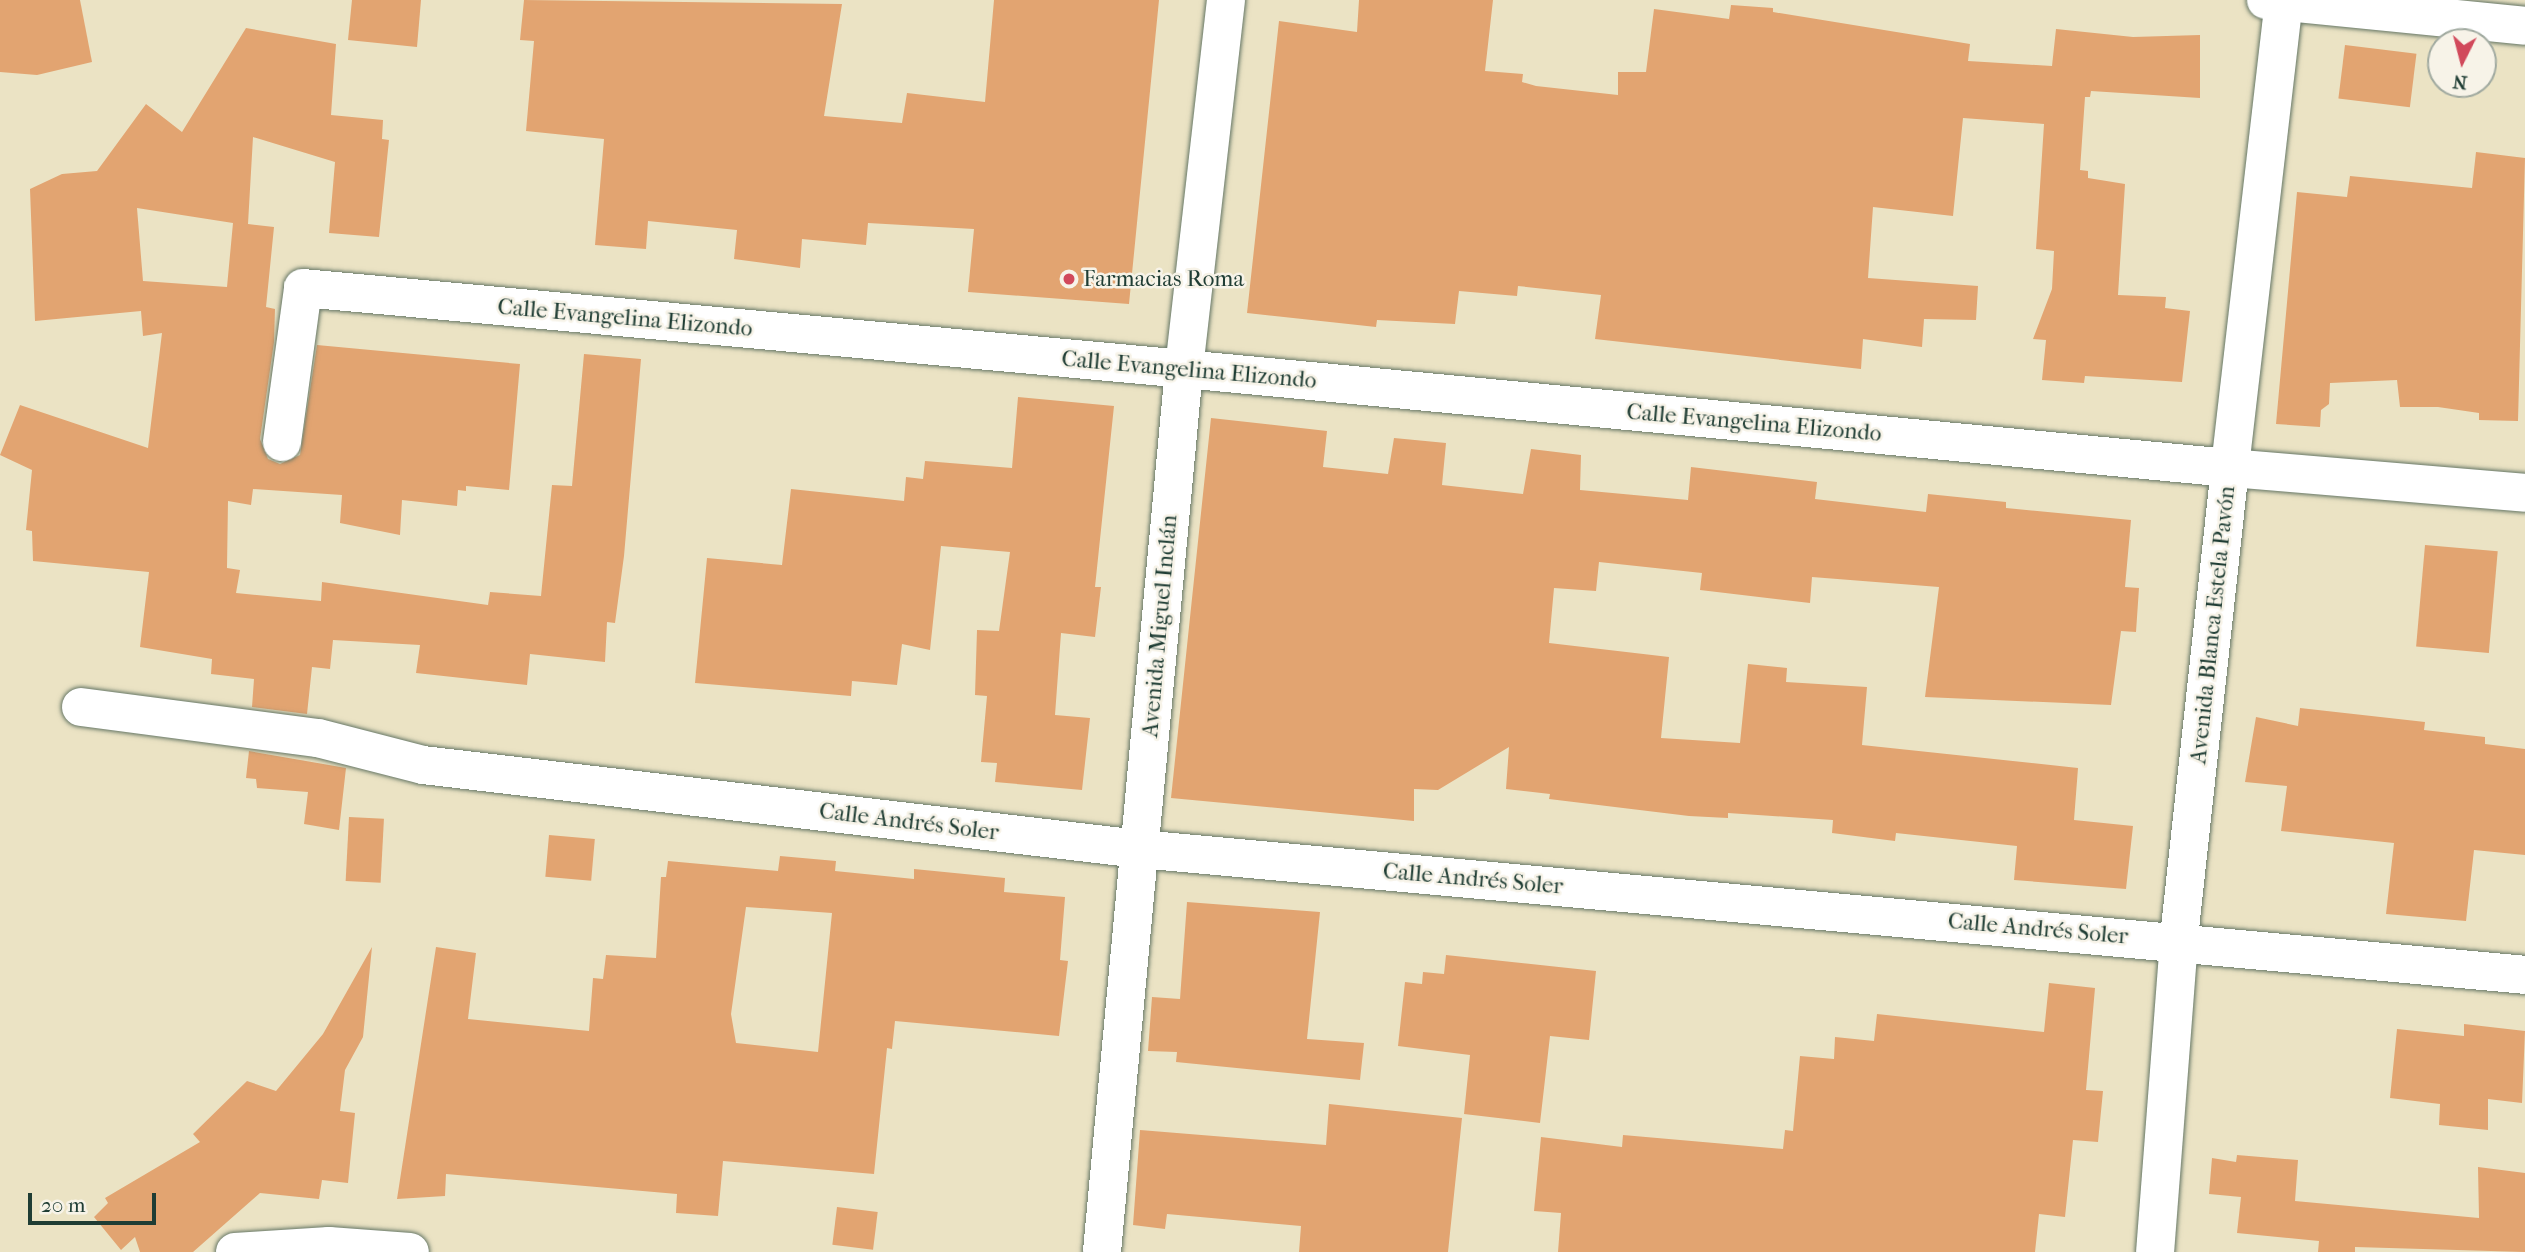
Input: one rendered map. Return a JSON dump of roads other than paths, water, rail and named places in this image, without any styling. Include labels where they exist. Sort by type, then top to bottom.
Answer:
[{"type":"street","name":"Avenida Miguel Inclán","points":[[1102,1252],[1184,369],[1226,0]]},
{"type":"street","points":[[2278,1],[2525,26]]},
{"type":"street","name":"Avenida Blanca Estela Pavón","points":[[2155,1252],[2179,942],[2278,1]]},
{"type":"street","name":"Calle Evangelina Elizondo","points":[[282,442],[303,288],[2230,468],[2525,493]]},
{"type":"street","name":"Calle Andrés Soler","points":[[81,707],[318,738],[423,765],[1139,849],[2525,975]]},
{"type":"street","points":[[235,1252],[328,1246],[410,1252]]},
{"type":"place","name":"Farmacias Roma","points":[[1069,279]]}]
